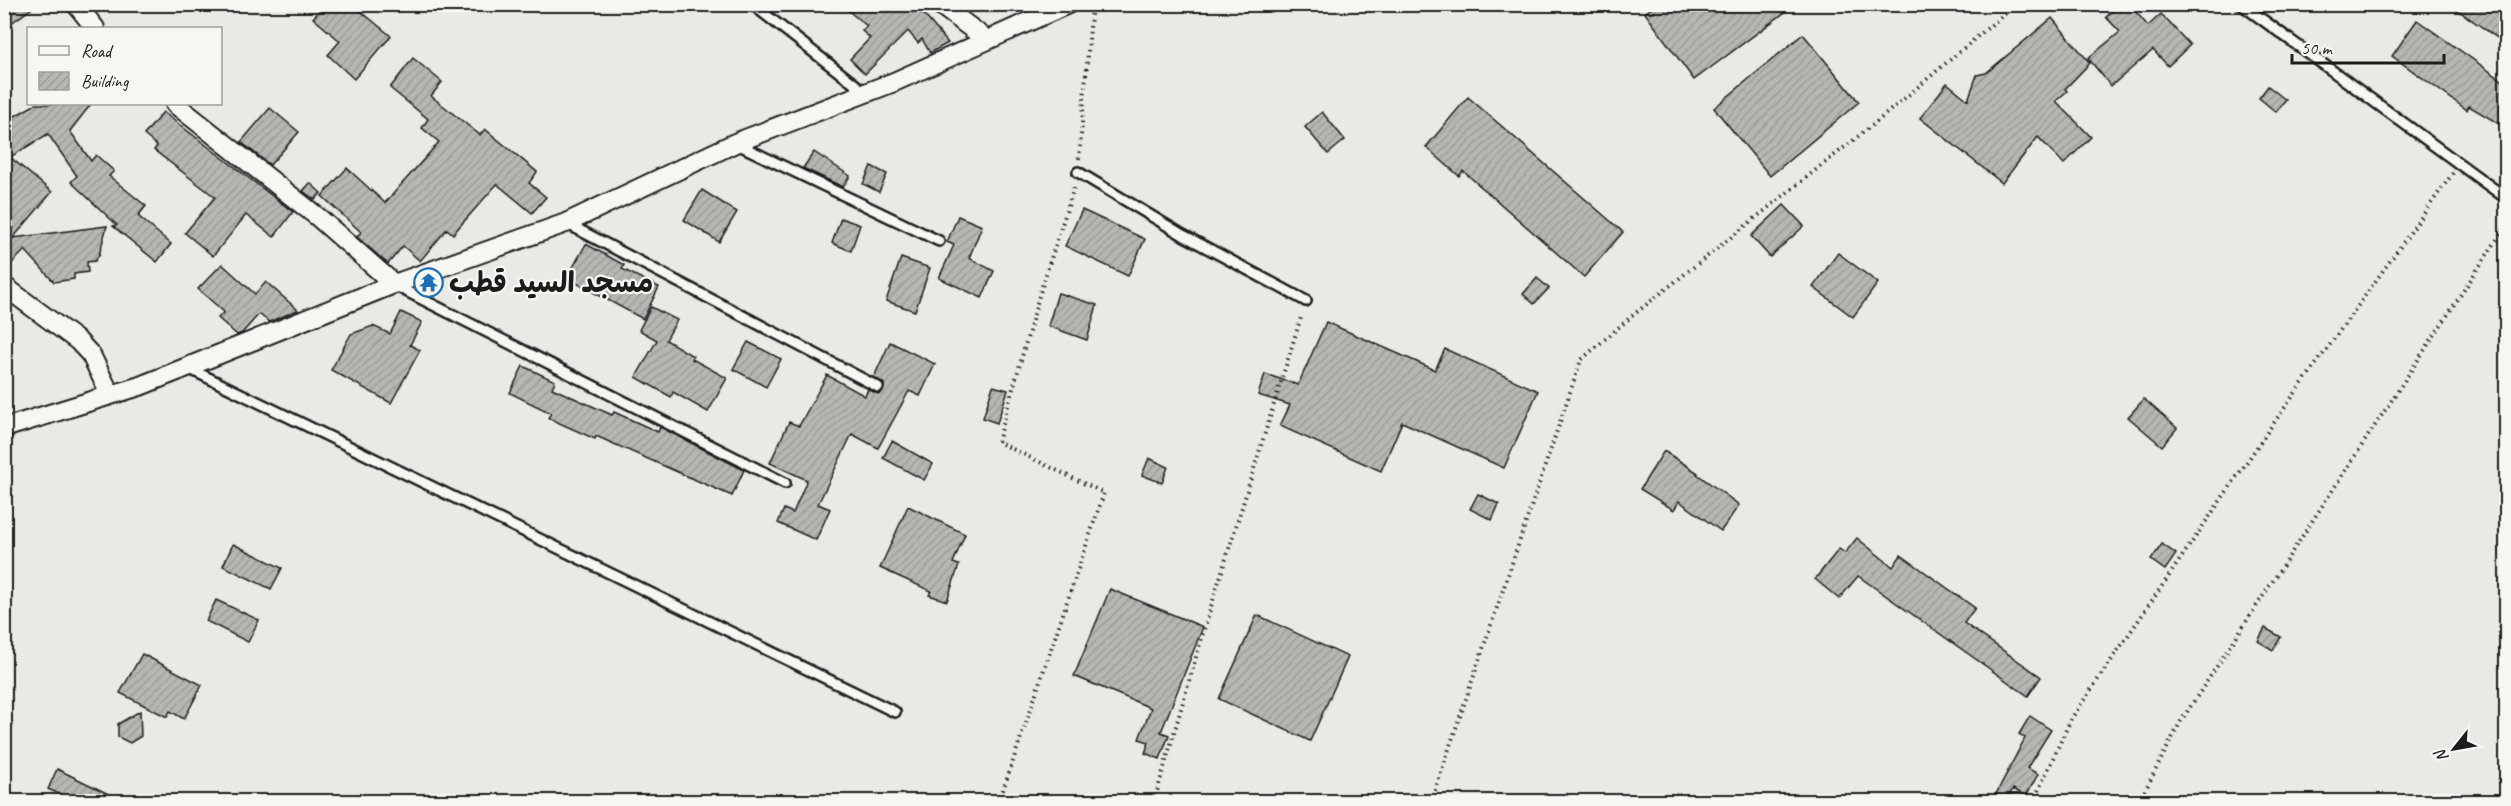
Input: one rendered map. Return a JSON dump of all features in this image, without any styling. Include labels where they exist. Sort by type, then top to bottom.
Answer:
[{"type":"street","points":[[76,4],[94,27]]},
{"type":"street","points":[[939,4],[987,40]]},
{"type":"street","points":[[4,428],[188,368],[394,284],[566,223],[735,143],[866,93],[1068,4]]},
{"type":"street","points":[[176,105],[320,218],[394,284]]},
{"type":"street","points":[[4,286],[78,341],[91,355],[110,394]]},
{"type":"lane","points":[[752,4],[866,93]]},
{"type":"lane","points":[[2241,4],[2506,198]]},
{"type":"lane","points":[[735,143],[939,241]]},
{"type":"lane","points":[[1078,172],[1183,235],[1306,301]]},
{"type":"lane","points":[[566,223],[878,387]]},
{"type":"lane","points":[[394,284],[785,483]]},
{"type":"lane","points":[[188,368],[895,712]]},
{"type":"path","points":[[999,801],[1104,494],[998,442],[1039,296],[1078,172],[1092,4]]},
{"type":"path","points":[[1431,801],[1581,360],[1632,316],[1880,119],[2016,4]]},
{"type":"path","points":[[2033,801],[2072,719],[2268,431],[2460,163]]},
{"type":"path","points":[[2139,801],[2181,721],[2506,226]]},
{"type":"path","points":[[1154,801],[1206,623],[1306,301]]},
{"type":"building","points":[[4,4],[38,4],[4,28]]},
{"type":"building","points":[[325,4],[352,4],[391,36],[354,79],[328,55],[340,41],[313,18]]},
{"type":"building","points":[[840,4],[915,4],[948,43],[930,53],[922,39],[918,43],[908,31],[865,74],[850,59],[870,38],[862,31],[867,26]]},
{"type":"building","points":[[1657,4],[1796,4],[1694,80],[1645,13]]},
{"type":"building","points":[[2120,4],[2129,4],[2148,26],[2161,14],[2190,45],[2168,66],[2153,50],[2111,86],[2088,58],[2120,32],[2106,17]]},
{"type":"building","points":[[2449,4],[2506,4],[2506,44]]},
{"type":"building","points":[[2052,18],[2090,63],[2056,101],[2091,137],[2064,164],[2038,137],[2002,183],[1920,118],[1947,83],[1968,100],[1977,75],[1986,73]]},
{"type":"building","points":[[2417,20],[2506,83],[2506,128],[2469,106],[2467,110],[2392,56]]},
{"type":"building","points":[[1803,34],[1859,102],[1770,176],[1714,108]]},
{"type":"building","points":[[413,58],[442,82],[431,96],[480,135],[485,129],[537,172],[529,183],[546,197],[532,213],[497,184],[453,234],[447,229],[420,261],[403,246],[388,264],[357,237],[361,232],[322,196],[347,168],[385,203],[439,142],[422,128],[428,119],[390,88]]},
{"type":"building","points":[[2268,86],[2286,100],[2276,112],[2259,98]]},
{"type":"building","points":[[1468,97],[1623,232],[1584,277],[1463,171],[1459,176],[1426,147]]},
{"type":"building","points":[[34,105],[90,105],[70,131],[91,161],[96,155],[114,171],[109,176],[146,206],[138,216],[171,244],[157,262],[113,226],[117,225],[71,182],[77,176],[48,134],[10,157],[52,192],[13,238],[107,226],[99,255],[95,261],[87,262],[88,272],[74,274],[74,279],[54,282],[25,250],[4,271],[4,122]]},
{"type":"building","points":[[270,108],[299,132],[270,165],[241,142]]},
{"type":"building","points":[[163,112],[293,212],[274,237],[246,215],[213,256],[185,233],[215,197],[154,150],[157,146],[144,135]]},
{"type":"building","points":[[1322,112],[1345,140],[1328,154],[1305,127]]},
{"type":"building","points":[[814,152],[850,176],[843,187],[803,168]]},
{"type":"building","points":[[871,166],[887,174],[879,192],[863,184]]},
{"type":"building","points":[[310,183],[321,193],[315,200],[303,191]]},
{"type":"building","points":[[702,190],[737,212],[719,242],[684,220]]},
{"type":"building","points":[[1784,205],[1804,226],[1770,257],[1751,236]]},
{"type":"building","points":[[1082,210],[1145,239],[1128,276],[1065,246]]},
{"type":"building","points":[[958,216],[982,226],[969,258],[994,271],[982,298],[939,278],[954,245],[947,242]]},
{"type":"building","points":[[841,218],[860,225],[851,251],[832,243]]},
{"type":"building","points":[[586,244],[624,265],[622,269],[659,287],[643,319],[567,278]]},
{"type":"building","points":[[1838,253],[1878,283],[1853,317],[1813,287]]},
{"type":"building","points":[[901,258],[930,268],[915,311],[886,301]]},
{"type":"building","points":[[222,264],[255,294],[266,282],[298,310],[269,322],[259,314],[242,333],[237,335],[218,318],[224,312],[198,289]]},
{"type":"building","points":[[1537,278],[1549,288],[1534,304],[1523,294]]},
{"type":"building","points":[[1058,293],[1097,305],[1087,340],[1048,326]]},
{"type":"building","points":[[651,307],[677,320],[666,340],[693,356],[692,359],[727,378],[708,412],[673,392],[671,397],[636,377],[657,340],[639,330]]},
{"type":"building","points":[[401,312],[422,322],[410,345],[420,350],[391,403],[331,370],[351,334],[373,326],[390,334]]},
{"type":"building","points":[[1326,322],[1435,370],[1445,349],[1538,391],[1504,468],[1402,422],[1381,471],[1280,426],[1290,405],[1258,395],[1265,374],[1298,385]]},
{"type":"building","points":[[748,342],[781,359],[766,387],[733,369]]},
{"type":"building","points":[[890,342],[935,364],[920,396],[909,391],[878,448],[852,434],[818,504],[830,509],[816,540],[778,523],[784,509],[793,513],[807,480],[770,463],[789,422],[799,426],[827,375],[865,396],[868,389],[878,394],[882,392],[884,384],[874,377]]},
{"type":"building","points":[[523,366],[555,381],[552,388],[612,415],[614,412],[658,432],[660,427],[744,470],[732,496],[596,436],[595,439],[548,418],[551,413],[510,393]]},
{"type":"building","points":[[993,386],[1008,390],[997,423],[983,418]]},
{"type":"building","points":[[2144,399],[2177,428],[2162,446],[2128,417]]},
{"type":"building","points":[[892,441],[933,464],[924,480],[883,458]]},
{"type":"building","points":[[1664,451],[1698,473],[1739,505],[1721,531],[1679,501],[1674,510],[1640,489]]},
{"type":"building","points":[[1149,458],[1168,467],[1162,483],[1142,475]]},
{"type":"building","points":[[1478,494],[1499,504],[1492,520],[1470,509]]},
{"type":"building","points":[[908,506],[965,534],[953,563],[959,565],[947,601],[929,595],[931,591],[880,568]]},
{"type":"building","points":[[1857,538],[1893,567],[1901,555],[1975,608],[1964,623],[2041,677],[2028,696],[1858,576],[1839,599],[1815,579],[1839,549],[1845,553]]},
{"type":"building","points":[[233,544],[282,568],[271,589],[223,566]]},
{"type":"building","points":[[2162,544],[2176,554],[2165,570],[2151,560]]},
{"type":"building","points":[[1110,589],[1203,627],[1161,732],[1169,735],[1160,759],[1145,753],[1149,742],[1139,739],[1151,708],[1074,676]]},
{"type":"building","points":[[216,600],[259,620],[248,642],[206,621]]},
{"type":"building","points":[[1257,615],[1348,657],[1310,741],[1219,699]]},
{"type":"building","points":[[2265,628],[2281,637],[2273,650],[2258,641]]},
{"type":"building","points":[[142,654],[202,685],[184,719],[170,711],[167,717],[120,693]]},
{"type":"building","points":[[140,711],[141,736],[130,743],[118,737],[118,724]]},
{"type":"building","points":[[2030,716],[2051,730],[2027,768],[2038,774],[2026,796],[2013,789],[2006,800],[1996,794],[2025,738],[2019,734]]},
{"type":"building","points":[[57,769],[123,801],[75,801],[48,789]]},
{"type":"place","name":"مسجد السيد قطب","points":[[428,282]]}]
